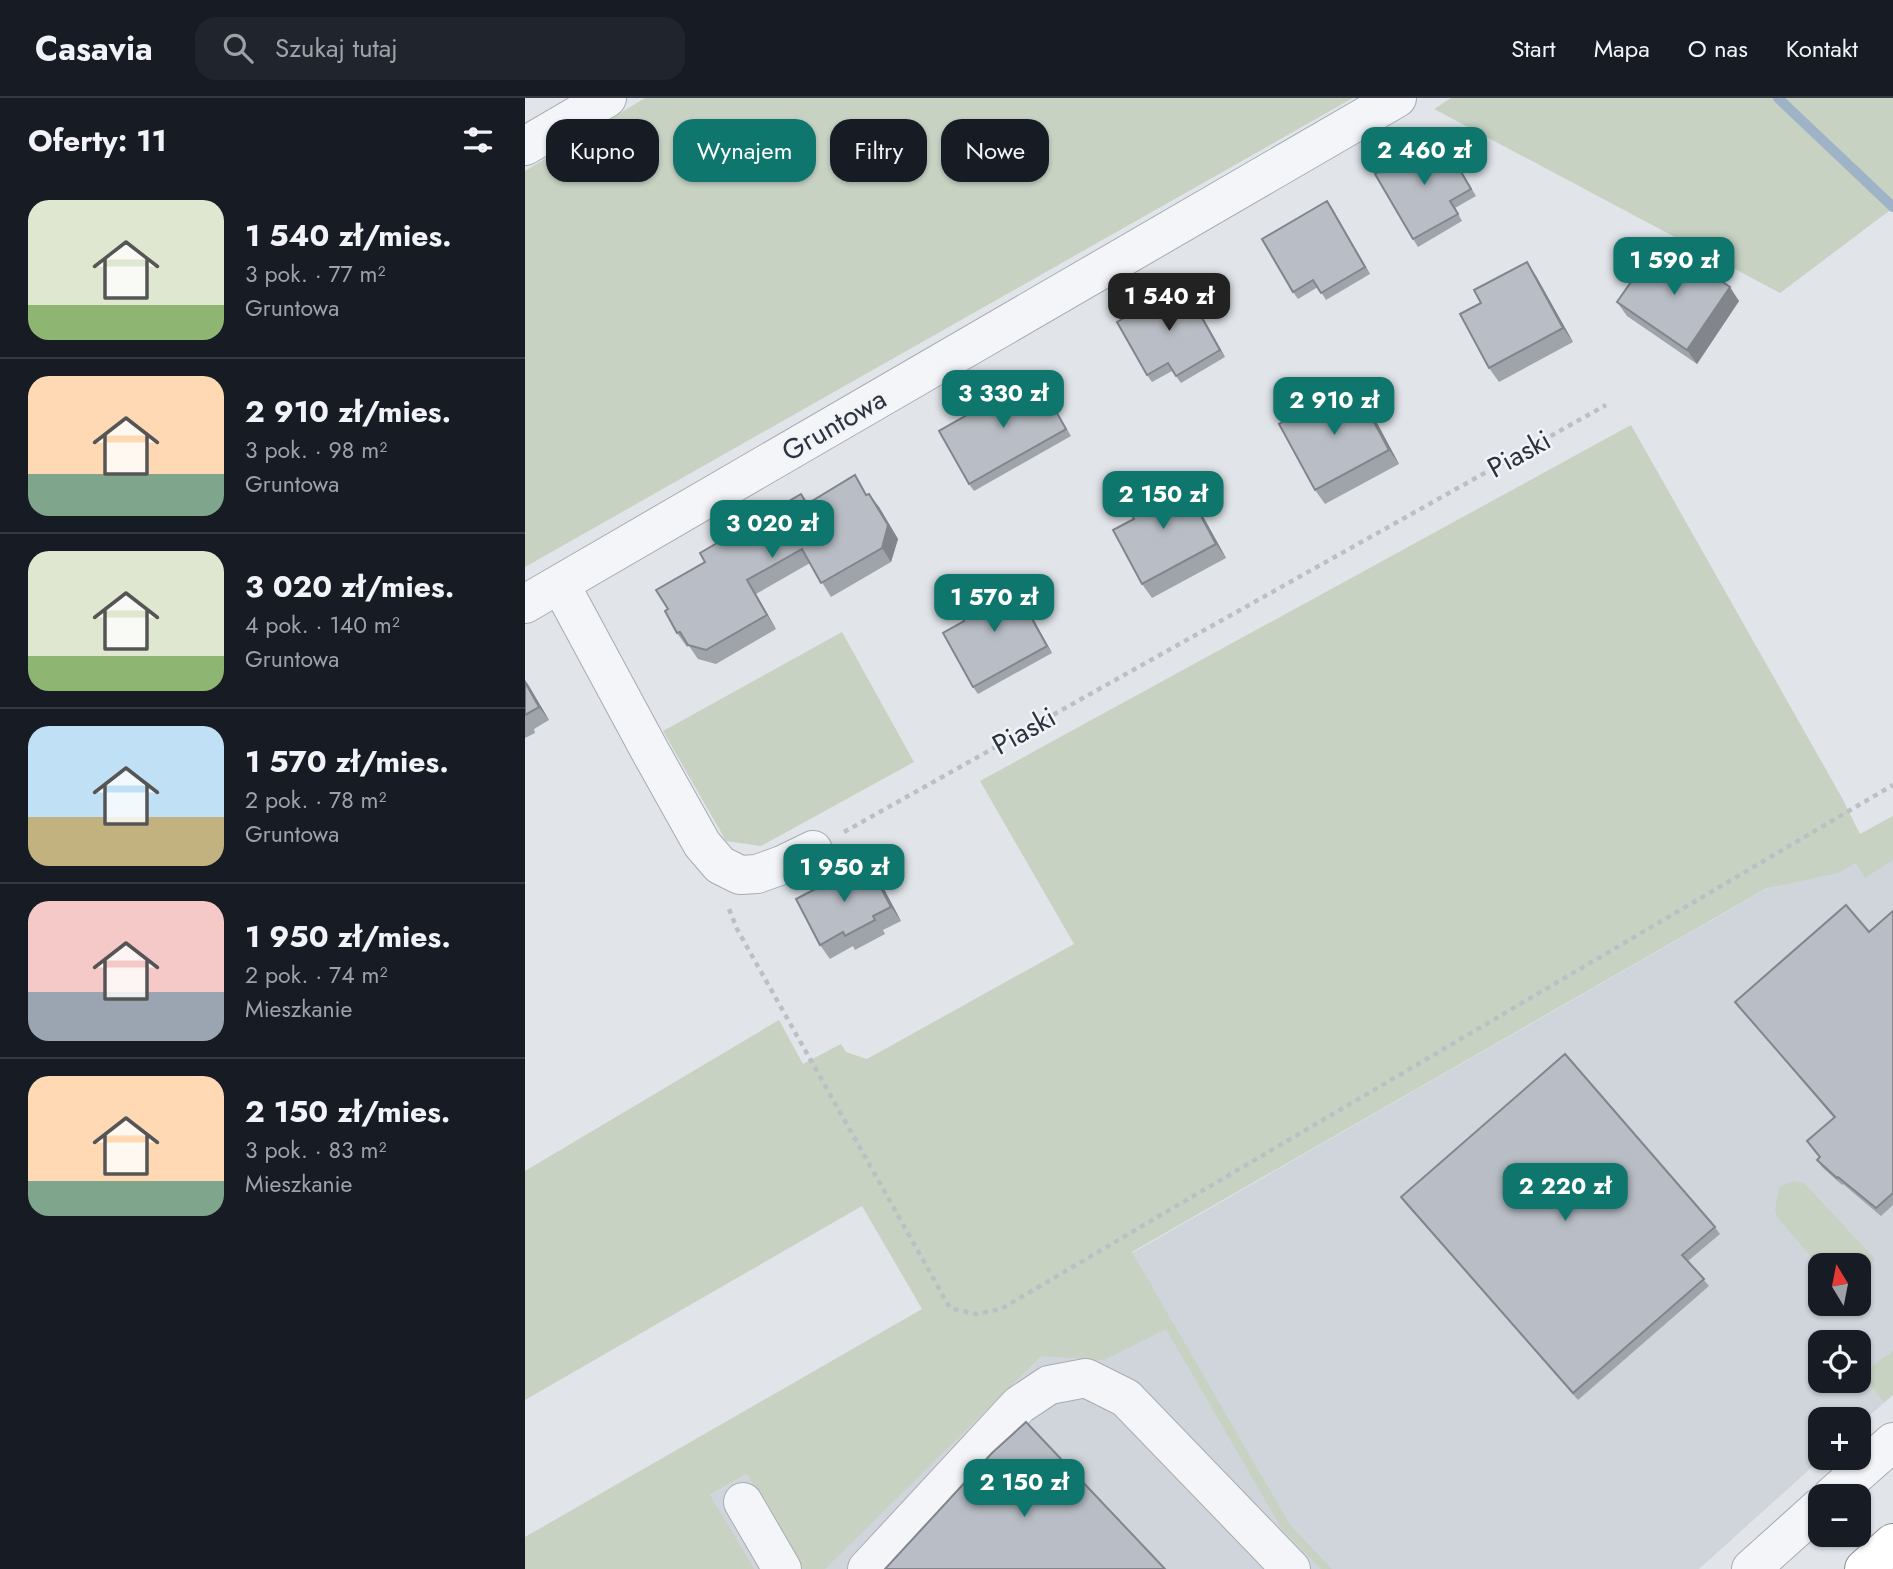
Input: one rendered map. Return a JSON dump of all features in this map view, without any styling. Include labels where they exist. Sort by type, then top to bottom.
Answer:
[{"type":"highway","points":[[1864,1569],[1893,1542]]},
{"type":"street","points":[[525,146],[607,98]]},
{"type":"street","name":"Gruntowa","points":[[525,604],[1397,98]]},
{"type":"street","points":[[561,584],[702,844],[720,865],[740,875],[757,874],[813,850]]},
{"type":"street","points":[[867,1569],[1019,1405],[1049,1385],[1086,1378],[1126,1398],[1291,1569]]},
{"type":"street","points":[[1846,1484],[1893,1442]]},
{"type":"street","points":[[743,1502],[782,1569]]},
{"type":"street","points":[[1751,1569],[1808,1518]]},
{"type":"path","name":"Piaski","points":[[813,850],[1606,405]]},
{"type":"path","points":[[727,905],[737,929],[950,1308],[976,1314],[1001,1309],[1893,785]]},
{"type":"shaded area","points":[[1893,816],[1893,1395],[1871,1414],[1871,1407],[1808,1407],[1809,1470],[1699,1569],[582,1569]]},
{"type":"green space","points":[[645,98],[1353,98],[525,567],[525,171],[546,158],[546,182],[659,182],[659,119],[610,119]]},
{"type":"green space","points":[[1451,98],[1893,98],[1893,208],[1780,293],[1434,109]]},
{"type":"green space","points":[[1631,425],[1860,834],[1893,816],[1893,860],[1865,878],[1856,863],[1838,873],[1767,888],[1132,1252],[1290,1525],[1332,1569],[1321,1569],[1282,1529],[1166,1329],[1104,1360],[1041,1356],[825,1569],[803,1569],[747,1474],[710,1495],[754,1569],[525,1569],[525,1537],[922,1309],[862,1206],[525,1400],[525,1171],[779,1020],[803,1064],[841,1044],[846,1052],[867,1059],[1074,944],[980,781]]},
{"type":"green space","points":[[842,632],[914,762],[761,846],[726,841],[663,731]]},
{"type":"green space","points":[[1792,1181],[1804,1183],[1869,1253],[1808,1253],[1777,1217],[1775,1209],[1779,1188]]},
{"type":"green space","points":[[1893,1351],[1893,1395],[1884,1402],[1871,1386],[1871,1367]]},
{"type":"building","points":[[1440,136],[1471,189],[1450,201],[1458,214],[1413,239],[1375,174]]},
{"type":"building","points":[[1327,201],[1365,267],[1321,293],[1313,280],[1293,292],[1262,239]]},
{"type":"building","points":[[1652,252],[1672,265],[1680,253],[1730,287],[1687,350],[1617,302]]},
{"type":"building","points":[[1527,262],[1563,328],[1489,368],[1460,314],[1481,303],[1474,290]]},
{"type":"building","points":[[1183,284],[1220,350],[1176,376],[1168,363],[1147,375],[1117,322]]},
{"type":"building","points":[[1036,376],[1066,429],[969,484],[939,431]]},
{"type":"building","points":[[1353,383],[1389,450],[1315,490],[1279,424]]},
{"type":"building","points":[[855,475],[888,525],[882,548],[821,583],[802,549],[747,580],[767,615],[706,650],[688,645],[680,632],[677,633],[665,611],[668,609],[656,590],[705,562],[700,553],[801,494],[807,504]]},
{"type":"building","points":[[1180,477],[1216,544],[1142,584],[1113,530],[1134,519],[1127,506]]},
{"type":"building","points":[[1010,579],[1047,646],[973,687],[943,633],[964,621],[957,608]]},
{"type":"building","points":[[525,682],[539,707],[525,715]]},
{"type":"building","points":[[867,862],[891,907],[873,916],[875,920],[845,936],[843,932],[820,945],[796,899]]},
{"type":"building","points":[[1846,905],[1869,932],[1893,911],[1893,1193],[1876,1208],[1817,1160],[1820,1157],[1807,1141],[1835,1117],[1735,1002]]},
{"type":"building","points":[[1565,1054],[1715,1227],[1682,1255],[1704,1279],[1573,1393],[1401,1197]]},
{"type":"building","points":[[1026,1422],[1165,1569],[885,1569],[992,1453]]},
{"type":"waterway","points":[[1778,98],[1893,207]]}]
